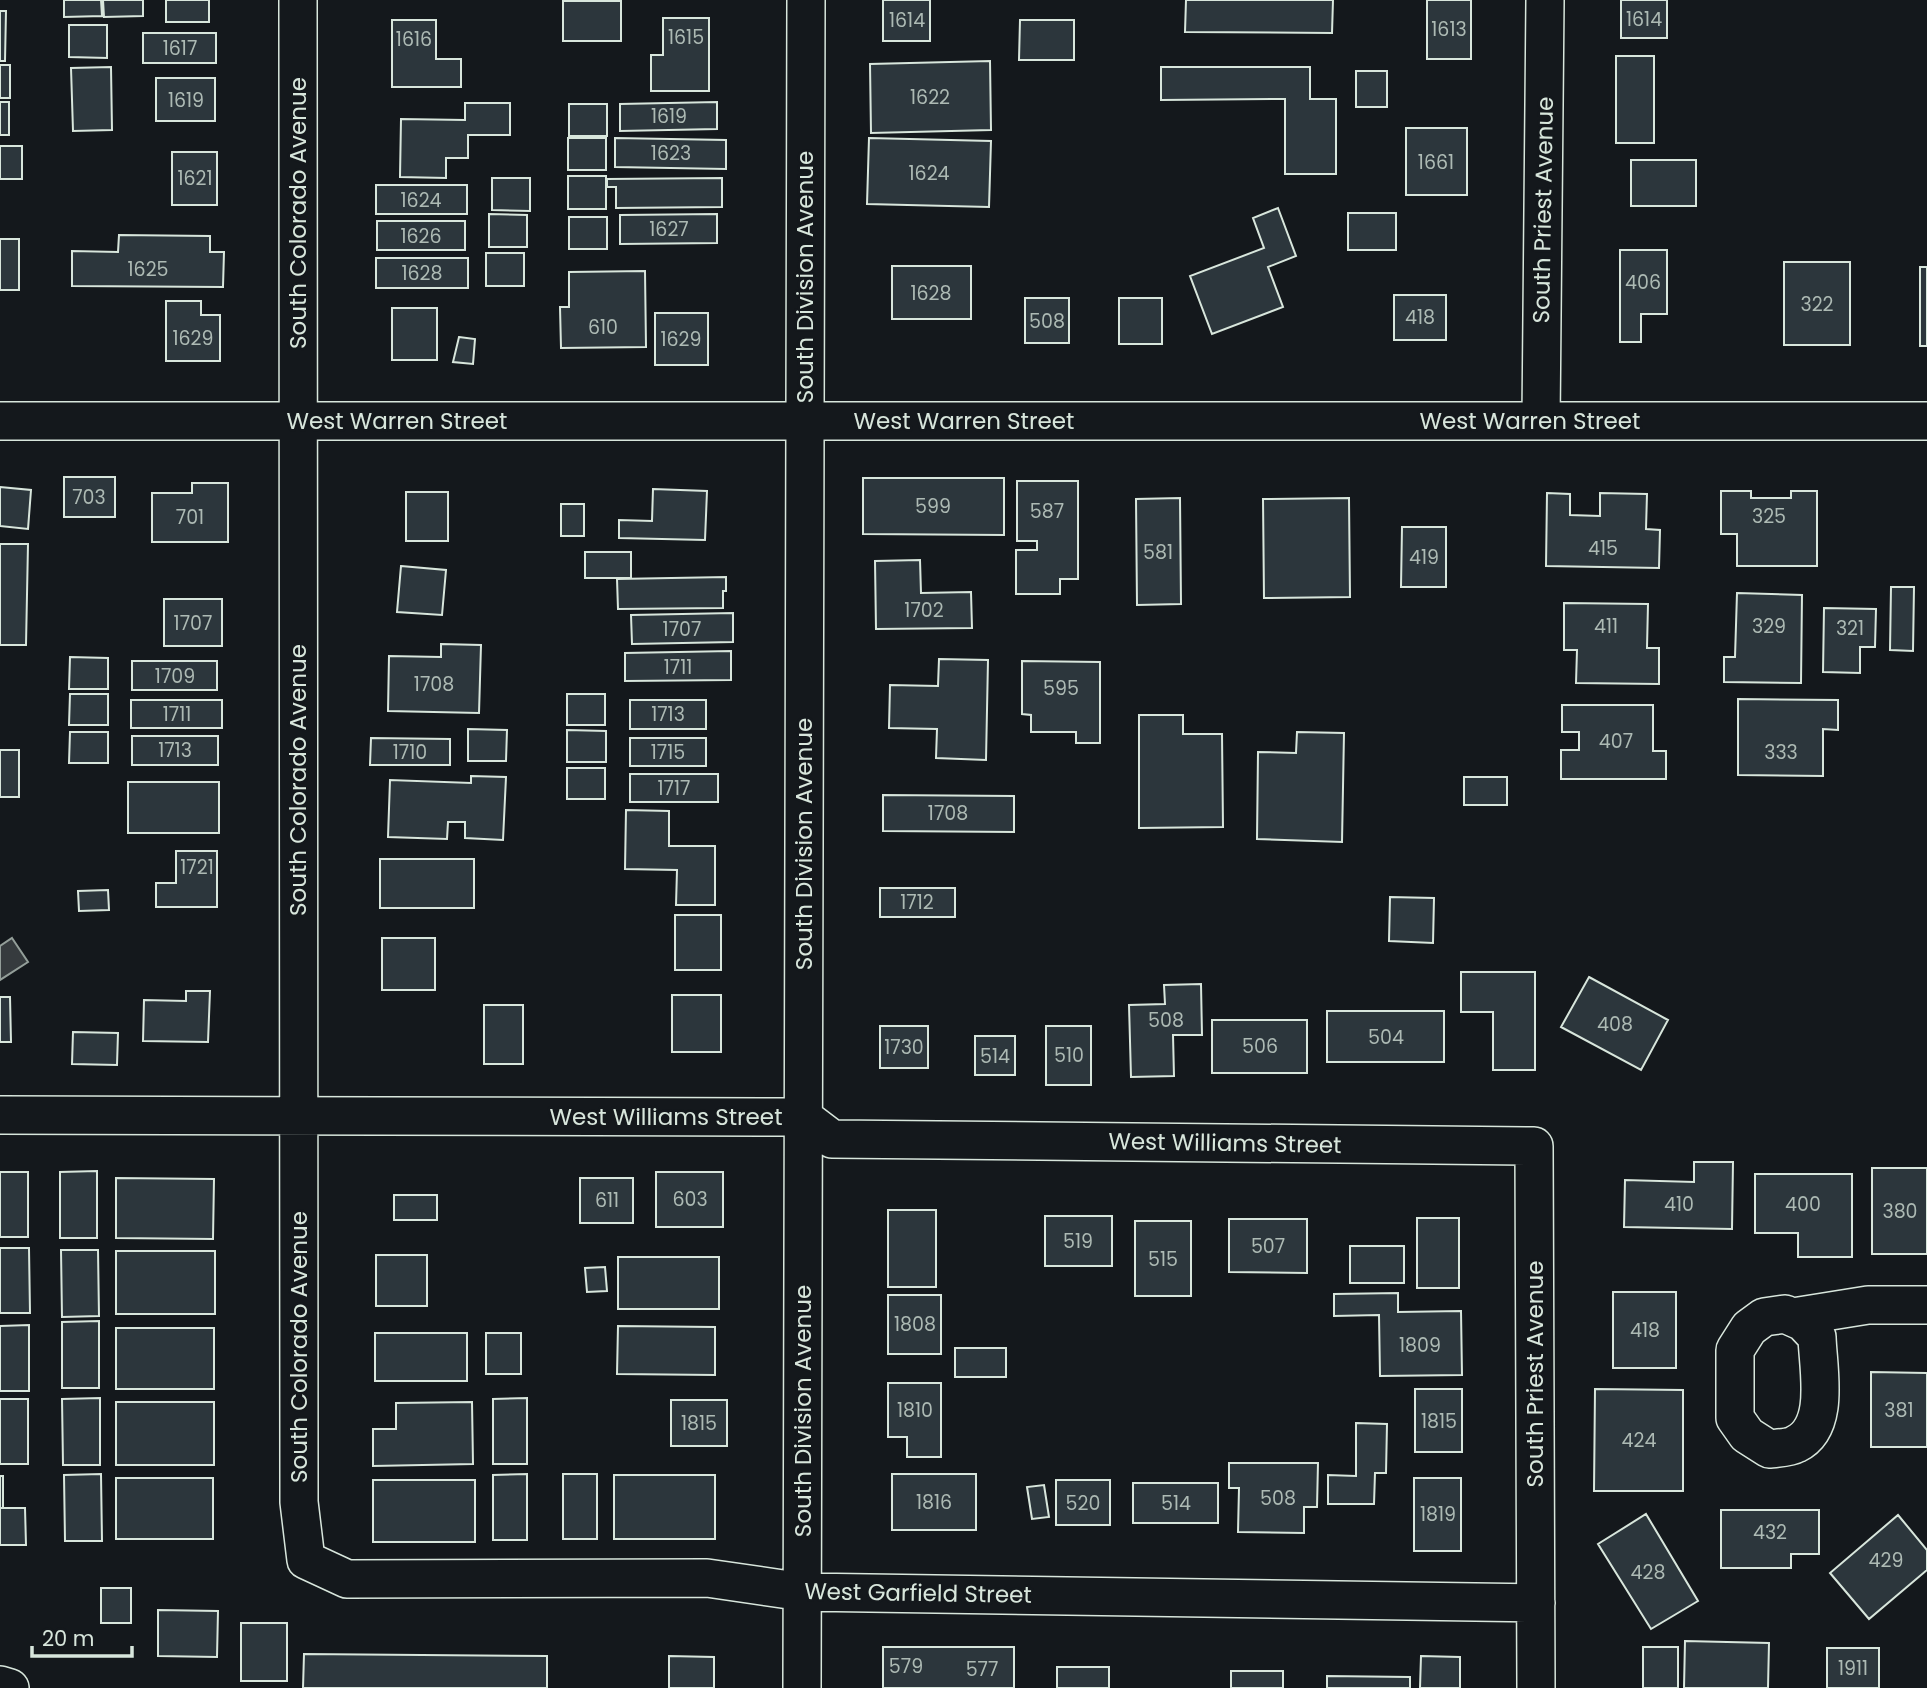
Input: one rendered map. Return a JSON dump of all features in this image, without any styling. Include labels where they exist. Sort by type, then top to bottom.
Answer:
[{"type":"street","name":"South Colorado Avenue","points":[[298,0],[299,1502],[306,1560]]},
{"type":"street","name":"South Division Avenue","points":[[802,1688],[806,0]]},
{"type":"street","name":"South Priest Avenue","points":[[1541,421],[1545,0]]},
{"type":"street","name":"West Warren Street","points":[[0,421],[1927,421]]},
{"type":"street","name":"West Williams Street","points":[[0,1115],[803,1117],[832,1139],[1534,1146]]},
{"type":"street","name":"South Priest Avenue","points":[[1534,1146],[1536,1688]]},
{"type":"street","points":[[1793,1317],[1868,1305],[1927,1305]]},
{"type":"street","name":"West Garfield Street","points":[[306,1560],[348,1579],[707,1578],[803,1592],[1536,1603]]},
{"type":"street","points":[[0,1685],[10,1688]]},
{"type":"shaded area","points":[[12,938],[28,962],[0,980],[0,946]]},
{"type":"building","points":[[64,0],[101,0],[102,16],[64,17]]},
{"type":"building","points":[[103,0],[143,0],[143,16],[104,17]]},
{"type":"building","points":[[166,0],[209,0],[209,22],[166,22]]},
{"type":"building","points":[[883,0],[930,0],[930,41],[883,41]]},
{"type":"building","points":[[1186,0],[1333,0],[1332,33],[1185,32]]},
{"type":"building","points":[[1427,0],[1471,0],[1471,59],[1427,59]]},
{"type":"building","points":[[1621,0],[1667,0],[1667,38],[1621,38]]},
{"type":"building","points":[[563,1],[621,1],[621,41],[563,41]]},
{"type":"building","points":[[0,11],[6,11],[5,61],[0,61]]},
{"type":"building","points":[[663,18],[709,18],[709,91],[651,91],[651,55],[663,55]]},
{"type":"building","points":[[392,20],[436,20],[436,59],[461,59],[461,87],[392,87]]},
{"type":"building","points":[[1020,20],[1074,20],[1074,60],[1019,60]]},
{"type":"building","points":[[69,25],[107,25],[107,58],[69,57]]},
{"type":"building","points":[[143,33],[216,33],[216,63],[143,63]]},
{"type":"building","points":[[1616,56],[1654,56],[1654,143],[1616,143]]},
{"type":"building","points":[[990,61],[991,130],[871,133],[870,64]]},
{"type":"building","points":[[0,65],[10,65],[10,98],[0,98]]},
{"type":"building","points":[[111,67],[112,130],[73,131],[71,68]]},
{"type":"building","points":[[1161,67],[1310,67],[1310,99],[1336,99],[1336,174],[1285,174],[1285,99],[1161,100]]},
{"type":"building","points":[[1356,71],[1387,71],[1387,107],[1356,107]]},
{"type":"building","points":[[156,78],[215,78],[215,121],[156,121]]},
{"type":"building","points":[[0,102],[9,102],[9,135],[0,135]]},
{"type":"building","points":[[717,102],[717,129],[620,131],[620,104]]},
{"type":"building","points":[[465,103],[510,103],[510,135],[468,135],[468,158],[446,158],[446,178],[400,177],[401,119],[465,120]]},
{"type":"building","points":[[569,104],[607,104],[607,136],[569,136]]},
{"type":"building","points":[[1406,128],[1467,128],[1467,195],[1406,195]]},
{"type":"building","points":[[568,138],[606,138],[606,170],[568,170]]},
{"type":"building","points":[[615,138],[726,140],[726,169],[615,167]]},
{"type":"building","points":[[869,138],[991,141],[989,207],[867,204]]},
{"type":"building","points":[[0,146],[22,146],[22,179],[0,179]]},
{"type":"building","points":[[172,152],[217,152],[217,205],[172,205]]},
{"type":"building","points":[[1631,160],[1696,160],[1696,206],[1631,206]]},
{"type":"building","points":[[568,176],[606,176],[606,209],[568,209]]},
{"type":"building","points":[[492,178],[530,178],[530,211],[492,210]]},
{"type":"building","points":[[722,178],[722,207],[616,208],[616,187],[607,187],[607,179]]},
{"type":"building","points":[[376,185],[467,185],[467,214],[376,214]]},
{"type":"building","points":[[1278,208],[1296,256],[1268,267],[1283,307],[1212,334],[1190,276],[1264,248],[1253,218]]},
{"type":"building","points":[[1348,213],[1396,213],[1396,250],[1348,250]]},
{"type":"building","points":[[489,214],[527,215],[527,247],[489,247]]},
{"type":"building","points":[[717,214],[717,243],[620,244],[620,215]]},
{"type":"building","points":[[569,217],[607,217],[607,249],[569,249]]},
{"type":"building","points":[[377,221],[465,221],[465,250],[377,250]]},
{"type":"building","points":[[119,235],[210,236],[210,252],[224,252],[223,287],[72,286],[72,251],[118,252]]},
{"type":"building","points":[[0,239],[19,239],[19,290],[0,290]]},
{"type":"building","points":[[1620,250],[1667,250],[1667,314],[1641,314],[1641,342],[1620,342]]},
{"type":"building","points":[[486,253],[524,253],[524,286],[486,286]]},
{"type":"building","points":[[376,258],[468,258],[468,288],[376,288]]},
{"type":"building","points":[[1784,262],[1850,262],[1850,345],[1784,345]]},
{"type":"building","points":[[892,266],[971,266],[971,319],[892,319]]},
{"type":"building","points":[[1920,267],[1927,267],[1927,346],[1920,346]]},
{"type":"building","points":[[645,271],[646,347],[561,348],[560,307],[569,307],[569,272]]},
{"type":"building","points":[[1394,295],[1446,295],[1446,340],[1394,340]]},
{"type":"building","points":[[1025,298],[1069,298],[1069,343],[1025,343]]},
{"type":"building","points":[[1119,298],[1162,298],[1162,344],[1119,344]]},
{"type":"building","points":[[166,301],[201,301],[201,315],[220,315],[220,361],[166,361]]},
{"type":"building","points":[[392,308],[437,308],[437,360],[392,360]]},
{"type":"building","points":[[655,313],[708,313],[708,365],[655,365]]},
{"type":"building","points":[[459,337],[475,339],[473,364],[453,362]]},
{"type":"building","points":[[64,477],[115,477],[115,517],[64,517]]},
{"type":"building","points":[[863,478],[1004,478],[1004,535],[863,534]]},
{"type":"building","points":[[1017,481],[1078,481],[1078,579],[1060,579],[1060,594],[1016,594],[1016,550],[1037,550],[1037,541],[1017,541]]},
{"type":"building","points":[[192,483],[228,483],[228,542],[152,542],[152,493],[192,493]]},
{"type":"building","points":[[0,487],[31,490],[28,529],[0,526]]},
{"type":"building","points":[[653,489],[707,491],[705,540],[619,538],[619,520],[652,521]]},
{"type":"building","points":[[1721,491],[1751,491],[1751,498],[1791,498],[1791,491],[1817,491],[1817,566],[1737,566],[1737,534],[1721,534]]},
{"type":"building","points":[[406,492],[448,492],[448,541],[406,541]]},
{"type":"building","points":[[1547,493],[1570,494],[1570,515],[1600,516],[1600,493],[1647,494],[1646,529],[1660,530],[1659,568],[1546,566]]},
{"type":"building","points":[[1180,498],[1181,604],[1137,605],[1136,499]]},
{"type":"building","points":[[1349,498],[1350,597],[1264,598],[1263,499]]},
{"type":"building","points":[[561,504],[584,504],[584,536],[561,536]]},
{"type":"building","points":[[1402,527],[1446,527],[1446,587],[1401,587]]},
{"type":"building","points":[[0,544],[28,544],[26,645],[0,645]]},
{"type":"building","points":[[585,552],[631,552],[631,578],[585,578]]},
{"type":"building","points":[[920,560],[921,593],[971,592],[972,628],[876,629],[875,561]]},
{"type":"building","points":[[401,566],[446,570],[442,615],[397,612]]},
{"type":"building","points":[[726,577],[723,608],[618,609],[617,579]]},
{"type":"building","points":[[1891,587],[1914,587],[1913,651],[1890,650]]},
{"type":"building","points":[[1737,593],[1802,595],[1801,683],[1724,682],[1724,657],[1735,657]]},
{"type":"building","points":[[164,599],[222,599],[222,646],[164,646]]},
{"type":"building","points":[[1564,603],[1648,604],[1647,648],[1659,648],[1659,684],[1576,683],[1577,650],[1564,650]]},
{"type":"building","points":[[1824,608],[1876,609],[1875,647],[1860,647],[1860,673],[1823,672]]},
{"type":"building","points":[[733,613],[733,642],[632,644],[631,615]]},
{"type":"building","points":[[441,644],[481,645],[479,713],[388,711],[389,656],[441,657]]},
{"type":"building","points":[[731,651],[731,680],[625,681],[625,653]]},
{"type":"building","points":[[70,657],[108,658],[108,689],[69,689]]},
{"type":"building","points":[[939,659],[988,660],[986,760],[936,758],[937,729],[889,728],[890,685],[938,686]]},
{"type":"building","points":[[132,661],[217,661],[217,690],[132,690]]},
{"type":"building","points":[[1022,661],[1100,662],[1100,743],[1076,743],[1076,732],[1031,732],[1031,715],[1022,714]]},
{"type":"building","points":[[70,694],[108,694],[108,725],[69,725]]},
{"type":"building","points":[[567,694],[605,694],[605,725],[567,725]]},
{"type":"building","points":[[1738,699],[1838,700],[1838,730],[1823,729],[1823,776],[1738,775]]},
{"type":"building","points":[[131,700],[222,700],[222,728],[131,728]]},
{"type":"building","points":[[630,700],[706,700],[706,729],[630,729]]},
{"type":"building","points":[[1562,705],[1653,705],[1653,751],[1666,751],[1666,779],[1561,779],[1561,750],[1579,750],[1579,732],[1562,732]]},
{"type":"building","points":[[1139,715],[1183,715],[1183,734],[1222,734],[1223,827],[1139,828]]},
{"type":"building","points":[[468,729],[507,730],[506,761],[468,761]]},
{"type":"building","points":[[567,730],[606,731],[606,762],[567,762]]},
{"type":"building","points":[[70,732],[108,732],[108,763],[69,763]]},
{"type":"building","points":[[1297,732],[1344,733],[1342,842],[1257,839],[1258,752],[1296,753]]},
{"type":"building","points":[[132,736],[218,736],[218,765],[132,765]]},
{"type":"building","points":[[371,738],[450,739],[450,765],[370,765]]},
{"type":"building","points":[[630,738],[706,738],[706,766],[630,766]]},
{"type":"building","points":[[0,750],[19,750],[19,797],[0,797]]},
{"type":"building","points":[[567,768],[605,768],[605,799],[567,799]]},
{"type":"building","points":[[630,774],[718,774],[718,802],[630,802]]},
{"type":"building","points":[[471,776],[506,777],[503,840],[465,838],[465,822],[448,822],[447,839],[388,837],[390,780],[471,783]]},
{"type":"building","points":[[1464,777],[1507,777],[1507,805],[1464,805]]},
{"type":"building","points":[[128,782],[219,782],[219,833],[128,833]]},
{"type":"building","points":[[883,795],[1014,796],[1014,832],[883,831]]},
{"type":"building","points":[[626,810],[669,811],[669,846],[715,846],[715,905],[676,905],[677,870],[625,869]]},
{"type":"building","points":[[176,851],[217,851],[217,907],[156,907],[156,883],[176,883]]},
{"type":"building","points":[[380,859],[474,859],[474,908],[380,908]]},
{"type":"building","points":[[880,888],[955,888],[955,917],[880,917]]},
{"type":"building","points":[[108,890],[109,910],[79,911],[78,891]]},
{"type":"building","points":[[1390,897],[1434,898],[1433,943],[1389,941]]},
{"type":"building","points":[[675,915],[721,915],[721,970],[675,970]]},
{"type":"building","points":[[382,938],[435,938],[435,990],[382,990]]},
{"type":"building","points":[[1461,972],[1535,972],[1535,1070],[1493,1070],[1493,1012],[1461,1012]]},
{"type":"building","points":[[1589,977],[1668,1020],[1641,1070],[1561,1027]]},
{"type":"building","points":[[1201,984],[1202,1035],[1173,1035],[1174,1076],[1131,1077],[1129,1005],[1165,1004],[1164,985]]},
{"type":"building","points":[[186,991],[210,991],[208,1042],[143,1041],[144,1000],[186,1001]]},
{"type":"building","points":[[672,995],[721,995],[721,1052],[672,1052]]},
{"type":"building","points":[[0,997],[10,997],[11,1042],[0,1042]]},
{"type":"building","points":[[484,1005],[523,1005],[523,1064],[484,1064]]},
{"type":"building","points":[[1327,1011],[1444,1011],[1444,1062],[1327,1062]]},
{"type":"building","points":[[1212,1020],[1307,1020],[1307,1073],[1212,1073]]},
{"type":"building","points":[[880,1026],[928,1026],[928,1068],[880,1068]]},
{"type":"building","points":[[1046,1026],[1091,1026],[1091,1085],[1046,1085]]},
{"type":"building","points":[[73,1032],[118,1033],[117,1065],[72,1064]]},
{"type":"building","points":[[975,1036],[1015,1036],[1015,1075],[975,1075]]},
{"type":"building","points":[[1694,1162],[1733,1162],[1732,1229],[1624,1227],[1625,1180],[1694,1182]]},
{"type":"building","points":[[1872,1168],[1927,1168],[1927,1254],[1872,1254]]},
{"type":"building","points":[[97,1171],[97,1238],[60,1238],[60,1172]]},
{"type":"building","points":[[0,1172],[28,1172],[28,1237],[0,1237]]},
{"type":"building","points":[[656,1172],[723,1172],[723,1227],[656,1227]]},
{"type":"building","points":[[1755,1174],[1852,1174],[1852,1257],[1798,1257],[1798,1233],[1755,1233]]},
{"type":"building","points":[[116,1178],[214,1179],[213,1239],[116,1238]]},
{"type":"building","points":[[580,1178],[633,1178],[633,1223],[580,1223]]},
{"type":"building","points":[[394,1195],[437,1195],[437,1220],[394,1220]]},
{"type":"building","points":[[888,1210],[936,1210],[936,1287],[888,1287]]},
{"type":"building","points":[[1045,1216],[1112,1216],[1112,1266],[1045,1266]]},
{"type":"building","points":[[1417,1218],[1459,1218],[1459,1288],[1417,1288]]},
{"type":"building","points":[[1229,1219],[1307,1219],[1307,1273],[1229,1272]]},
{"type":"building","points":[[1135,1221],[1191,1221],[1191,1296],[1135,1296]]},
{"type":"building","points":[[1350,1246],[1404,1246],[1404,1283],[1350,1283]]},
{"type":"building","points":[[0,1248],[29,1248],[30,1313],[0,1313]]},
{"type":"building","points":[[61,1250],[98,1250],[99,1316],[62,1317]]},
{"type":"building","points":[[116,1251],[215,1251],[215,1314],[116,1314]]},
{"type":"building","points":[[376,1255],[427,1255],[427,1306],[376,1306]]},
{"type":"building","points":[[618,1257],[719,1257],[719,1309],[618,1309]]},
{"type":"building","points":[[605,1267],[607,1291],[587,1292],[585,1268]]},
{"type":"building","points":[[1613,1292],[1676,1292],[1676,1368],[1613,1368]]},
{"type":"building","points":[[1398,1293],[1398,1312],[1461,1311],[1462,1375],[1380,1376],[1379,1315],[1334,1316],[1334,1294]]},
{"type":"building","points":[[888,1295],[941,1295],[941,1354],[888,1354]]},
{"type":"building","points":[[99,1321],[99,1388],[62,1388],[62,1322]]},
{"type":"building","points":[[29,1325],[29,1391],[0,1391],[0,1326]]},
{"type":"building","points":[[618,1326],[715,1327],[715,1375],[617,1374]]},
{"type":"building","points":[[116,1328],[214,1328],[214,1389],[116,1389]]},
{"type":"building","points":[[375,1333],[467,1333],[467,1381],[375,1381]]},
{"type":"building","points":[[486,1333],[521,1333],[521,1374],[486,1374]]},
{"type":"building","points":[[955,1348],[1006,1348],[1006,1377],[955,1377]]},
{"type":"building","points":[[1871,1372],[1927,1373],[1927,1447],[1871,1447]]},
{"type":"building","points":[[888,1383],[941,1383],[941,1457],[907,1457],[907,1437],[888,1437]]},
{"type":"building","points":[[1415,1389],[1462,1389],[1462,1452],[1415,1452]]},
{"type":"building","points":[[1595,1389],[1683,1390],[1683,1491],[1594,1491]]},
{"type":"building","points":[[100,1398],[100,1465],[63,1465],[62,1399]]},
{"type":"building","points":[[527,1398],[527,1464],[493,1464],[493,1399]]},
{"type":"building","points":[[0,1399],[28,1399],[28,1464],[0,1464]]},
{"type":"building","points":[[671,1400],[727,1400],[727,1446],[671,1446]]},
{"type":"building","points":[[116,1402],[214,1402],[214,1465],[116,1465]]},
{"type":"building","points":[[472,1402],[473,1464],[373,1466],[373,1429],[396,1429],[396,1403]]},
{"type":"building","points":[[1356,1423],[1387,1424],[1386,1473],[1375,1473],[1374,1504],[1328,1504],[1328,1475],[1356,1476]]},
{"type":"building","points":[[1229,1463],[1318,1463],[1317,1507],[1304,1507],[1304,1533],[1238,1532],[1239,1488],[1229,1488]]},
{"type":"building","points":[[101,1474],[102,1541],[65,1541],[64,1475]]},
{"type":"building","points":[[527,1474],[527,1540],[493,1540],[493,1475]]},
{"type":"building","points":[[563,1474],[597,1474],[597,1539],[563,1539]]},
{"type":"building","points":[[892,1474],[976,1474],[976,1530],[892,1530]]},
{"type":"building","points":[[614,1475],[715,1475],[715,1539],[614,1539]]},
{"type":"building","points":[[0,1476],[3,1476],[3,1508],[0,1508]]},
{"type":"building","points":[[116,1478],[213,1478],[213,1539],[116,1539]]},
{"type":"building","points":[[1414,1478],[1461,1478],[1461,1551],[1414,1551]]},
{"type":"building","points":[[373,1480],[475,1480],[475,1542],[373,1542]]},
{"type":"building","points":[[1056,1480],[1110,1480],[1110,1525],[1056,1525]]},
{"type":"building","points":[[1133,1483],[1218,1483],[1218,1523],[1133,1523]]},
{"type":"building","points":[[1044,1485],[1049,1517],[1032,1519],[1027,1487]]},
{"type":"building","points":[[0,1508],[25,1508],[26,1545],[0,1545]]},
{"type":"building","points":[[1721,1510],[1819,1510],[1819,1554],[1791,1554],[1791,1568],[1721,1568]]},
{"type":"building","points":[[1646,1514],[1698,1601],[1651,1629],[1598,1544]]},
{"type":"building","points":[[1898,1515],[1927,1550],[1927,1570],[1869,1619],[1830,1573]]},
{"type":"building","points":[[101,1588],[131,1588],[131,1623],[101,1623]]},
{"type":"building","points":[[158,1610],[218,1611],[217,1657],[158,1656]]},
{"type":"building","points":[[241,1623],[287,1623],[287,1681],[241,1681]]},
{"type":"building","points":[[1685,1641],[1769,1643],[1768,1688],[1684,1688]]},
{"type":"building","points":[[883,1647],[1014,1647],[1014,1688],[883,1688]]},
{"type":"building","points":[[1643,1647],[1678,1647],[1678,1688],[1643,1688]]},
{"type":"building","points":[[1827,1648],[1879,1648],[1879,1688],[1827,1688]]},
{"type":"building","points":[[304,1654],[547,1656],[547,1688],[303,1688]]},
{"type":"building","points":[[669,1656],[714,1657],[714,1688],[669,1688]]},
{"type":"building","points":[[1421,1656],[1460,1657],[1460,1688],[1420,1688]]},
{"type":"building","points":[[1057,1667],[1109,1667],[1109,1688],[1057,1688]]},
{"type":"building","points":[[1231,1671],[1283,1671],[1283,1688],[1231,1688]]},
{"type":"building","points":[[1327,1676],[1410,1677],[1410,1688],[1327,1688]]}]
